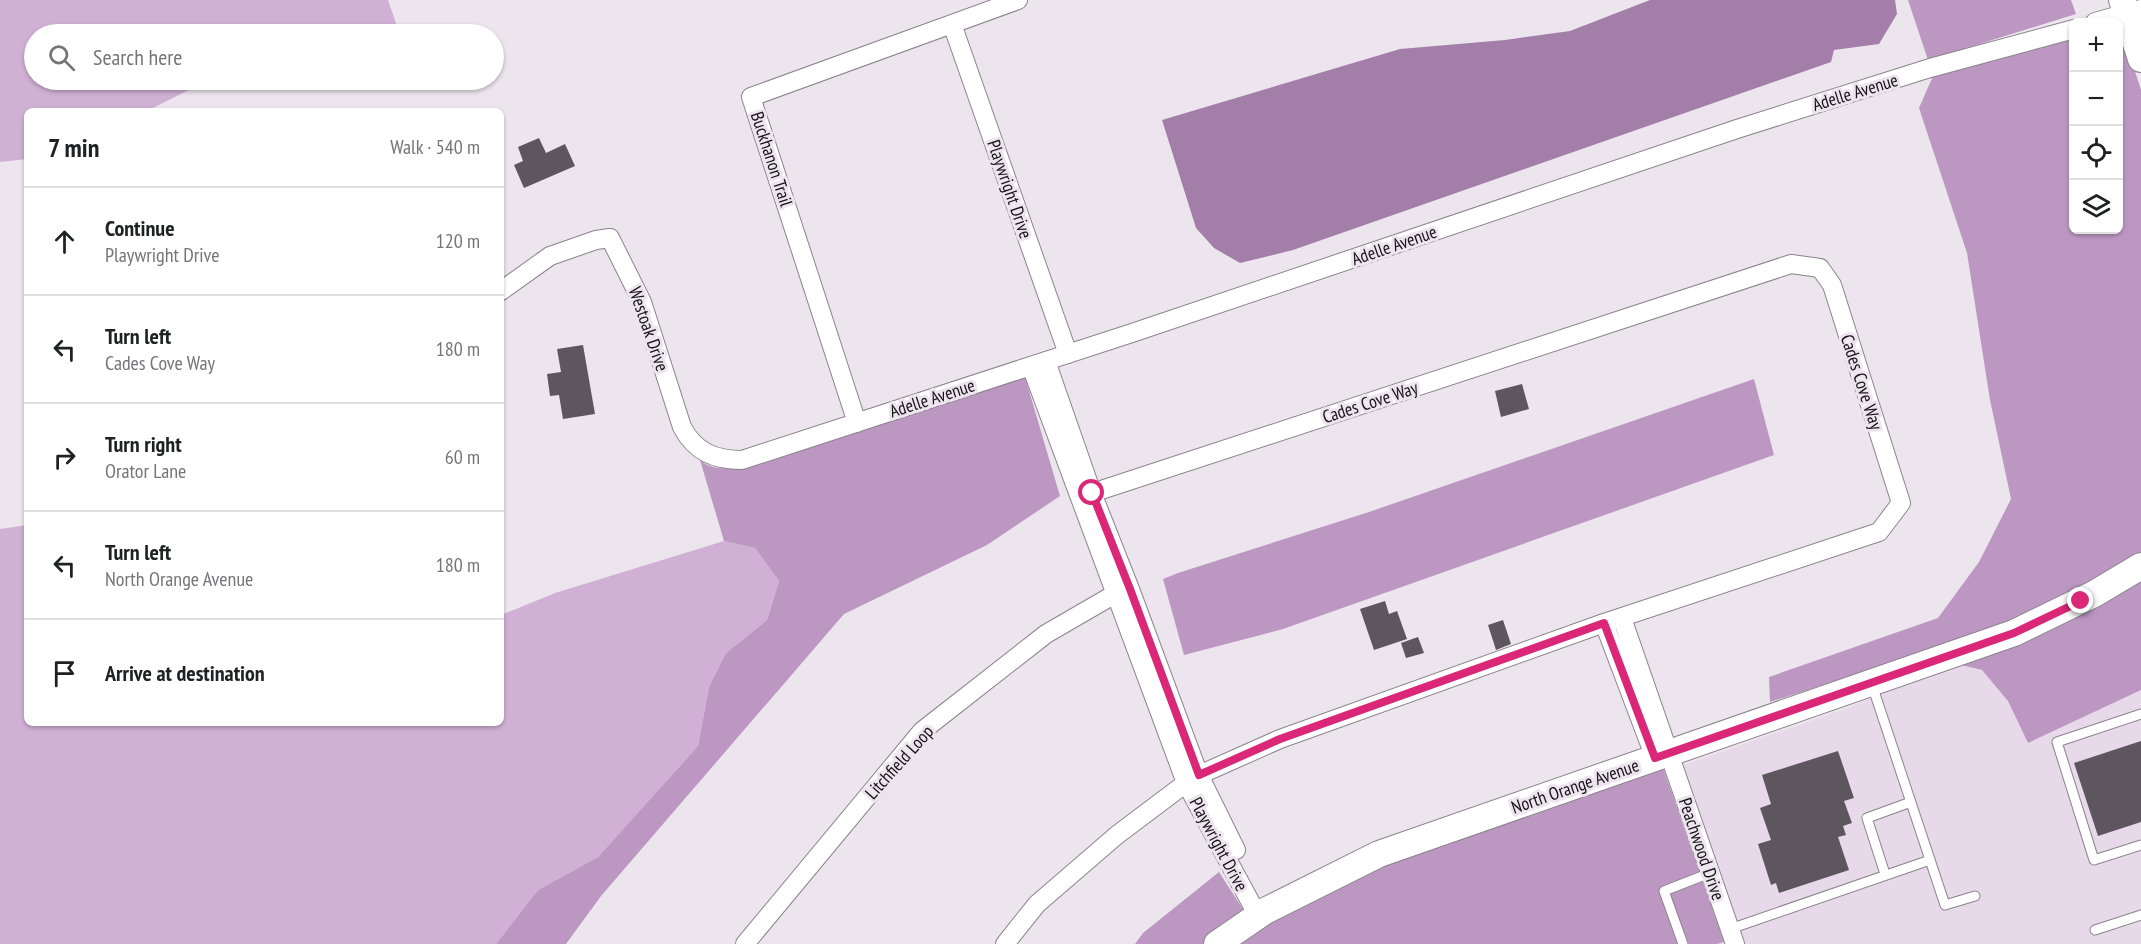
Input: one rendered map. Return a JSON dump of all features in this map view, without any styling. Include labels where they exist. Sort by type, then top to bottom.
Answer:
[{"type":"street","name":"Buckhanon Trail","points":[[857,423],[752,97],[1018,0]]},
{"type":"street","points":[[2105,18],[2130,8],[2141,59]]},
{"type":"street","name":"Playwright Drive","points":[[952,24],[1068,354]]},
{"type":"street","name":"Adelle Avenue","points":[[715,457],[742,460],[1039,364],[1737,129],[1930,68],[2069,29]]},
{"type":"street","name":"Westoak Drive","points":[[504,289],[550,256],[596,240],[610,238],[642,302],[682,428],[688,439],[700,450],[715,457]]},
{"type":"street","name":"Cades Cove Way","points":[[1092,493],[1791,264],[1820,268],[1832,285],[1901,503],[1879,532],[1604,623],[1280,739],[1192,779]]},
{"type":"street","name":"Playwright Drive","points":[[1039,364],[1092,493],[1122,592]]},
{"type":"street","name":"Playwright Drive","points":[[1039,364],[1192,779],[1262,914]]},
{"type":"street","name":"North Orange Avenue","points":[[1217,944],[1262,914],[1378,854],[2014,633],[2094,594],[2141,566]]},
{"type":"street","name":"Litchfield Loop","points":[[745,944],[922,731],[1046,634],[1122,592]]},
{"type":"street","points":[[1622,618],[1662,756]]},
{"type":"street","points":[[1604,623],[1662,756]]},
{"type":"street","name":"Peachwood Drive","points":[[1662,756],[1710,873],[1732,937]]},
{"type":"street","points":[[1005,944],[1037,904],[1117,835],[1192,779]]},
{"type":"lane","points":[[1872,682],[1945,905],[1976,896]]},
{"type":"lane","points":[[2141,714],[2057,742],[2094,860],[2141,845]]},
{"type":"lane","points":[[1885,874],[1867,818],[1911,802]]},
{"type":"lane","points":[[1732,937],[1885,874],[1930,860]]},
{"type":"lane","points":[[1683,944],[1664,891],[1710,873]]},
{"type":"lane","points":[[2095,930],[2141,915]]},
{"type":"shaded area","points":[[0,0],[388,0],[396,24],[24,24],[24,90],[189,90],[153,108],[24,108],[24,159],[0,162]]},
{"type":"shaded area","points":[[1650,0],[1895,0],[1897,14],[1879,44],[1834,50],[1831,62],[1293,250],[1240,263],[1214,248],[1196,228],[1162,120],[1400,49],[1505,40],[1570,31]]},
{"type":"shaded area","points":[[1908,0],[2071,0],[2076,14],[1928,60]]},
{"type":"shaded area","points":[[2123,33],[2141,90],[2141,556],[2011,625],[1770,702],[1769,677],[1938,618],[1979,562],[2011,499],[1990,400],[1967,253],[1919,108],[1933,76],[2069,38],[2069,234],[2123,234]]},
{"type":"shaded area","points":[[1025,377],[1060,496],[987,545],[844,614],[601,896],[566,944],[496,944],[538,890],[598,857],[698,746],[709,687],[726,653],[767,620],[779,581],[755,548],[724,541],[700,460],[709,466],[727,469],[745,468]]},
{"type":"shaded area","points":[[1754,379],[1774,455],[1283,629],[1184,655],[1163,579],[1369,512]]},
{"type":"shaded area","points":[[24,525],[24,726],[504,726],[504,614],[555,593],[724,541],[755,548],[779,581],[767,620],[726,653],[709,687],[698,746],[598,857],[538,890],[496,944],[0,944],[0,529]]},
{"type":"shaded area","points":[[2141,576],[2141,690],[2028,743],[2008,701],[1982,670],[1953,663]]},
{"type":"shaded area","points":[[1953,663],[1982,670],[2008,701],[2028,743],[2141,690],[2141,944],[1745,944],[1683,765],[1851,707],[1915,676]]},
{"type":"shaded area","points":[[1662,765],[1724,942],[1717,944],[1232,944],[1263,924],[1382,862]]},
{"type":"shaded area","points":[[1219,872],[1246,914],[1203,944],[1135,944],[1143,933]]},
{"type":"building","points":[[539,138],[546,153],[565,144],[575,166],[524,188],[514,165],[523,161],[518,147]]},
{"type":"building","points":[[583,345],[595,414],[563,419],[559,395],[550,396],[547,374],[561,372],[557,349]]},
{"type":"building","points":[[1522,384],[1529,409],[1501,417],[1495,391]]},
{"type":"building","points":[[1385,601],[1389,614],[1397,611],[1407,639],[1374,650],[1360,609]]},
{"type":"building","points":[[1503,620],[1511,644],[1496,650],[1488,625]]},
{"type":"building","points":[[1418,637],[1424,653],[1406,658],[1401,643]]},
{"type":"building","points":[[2141,741],[2141,822],[2098,836],[2074,763]]},
{"type":"building","points":[[1838,751],[1854,798],[1844,801],[1852,823],[1843,826],[1846,835],[1838,837],[1849,870],[1779,893],[1776,883],[1771,885],[1758,844],[1771,840],[1760,808],[1771,804],[1762,775]]},
{"type":"route","points":[[1092,493],[1199,775],[1280,739],[1604,623],[1655,758],[2014,633],[2081,601]]}]
